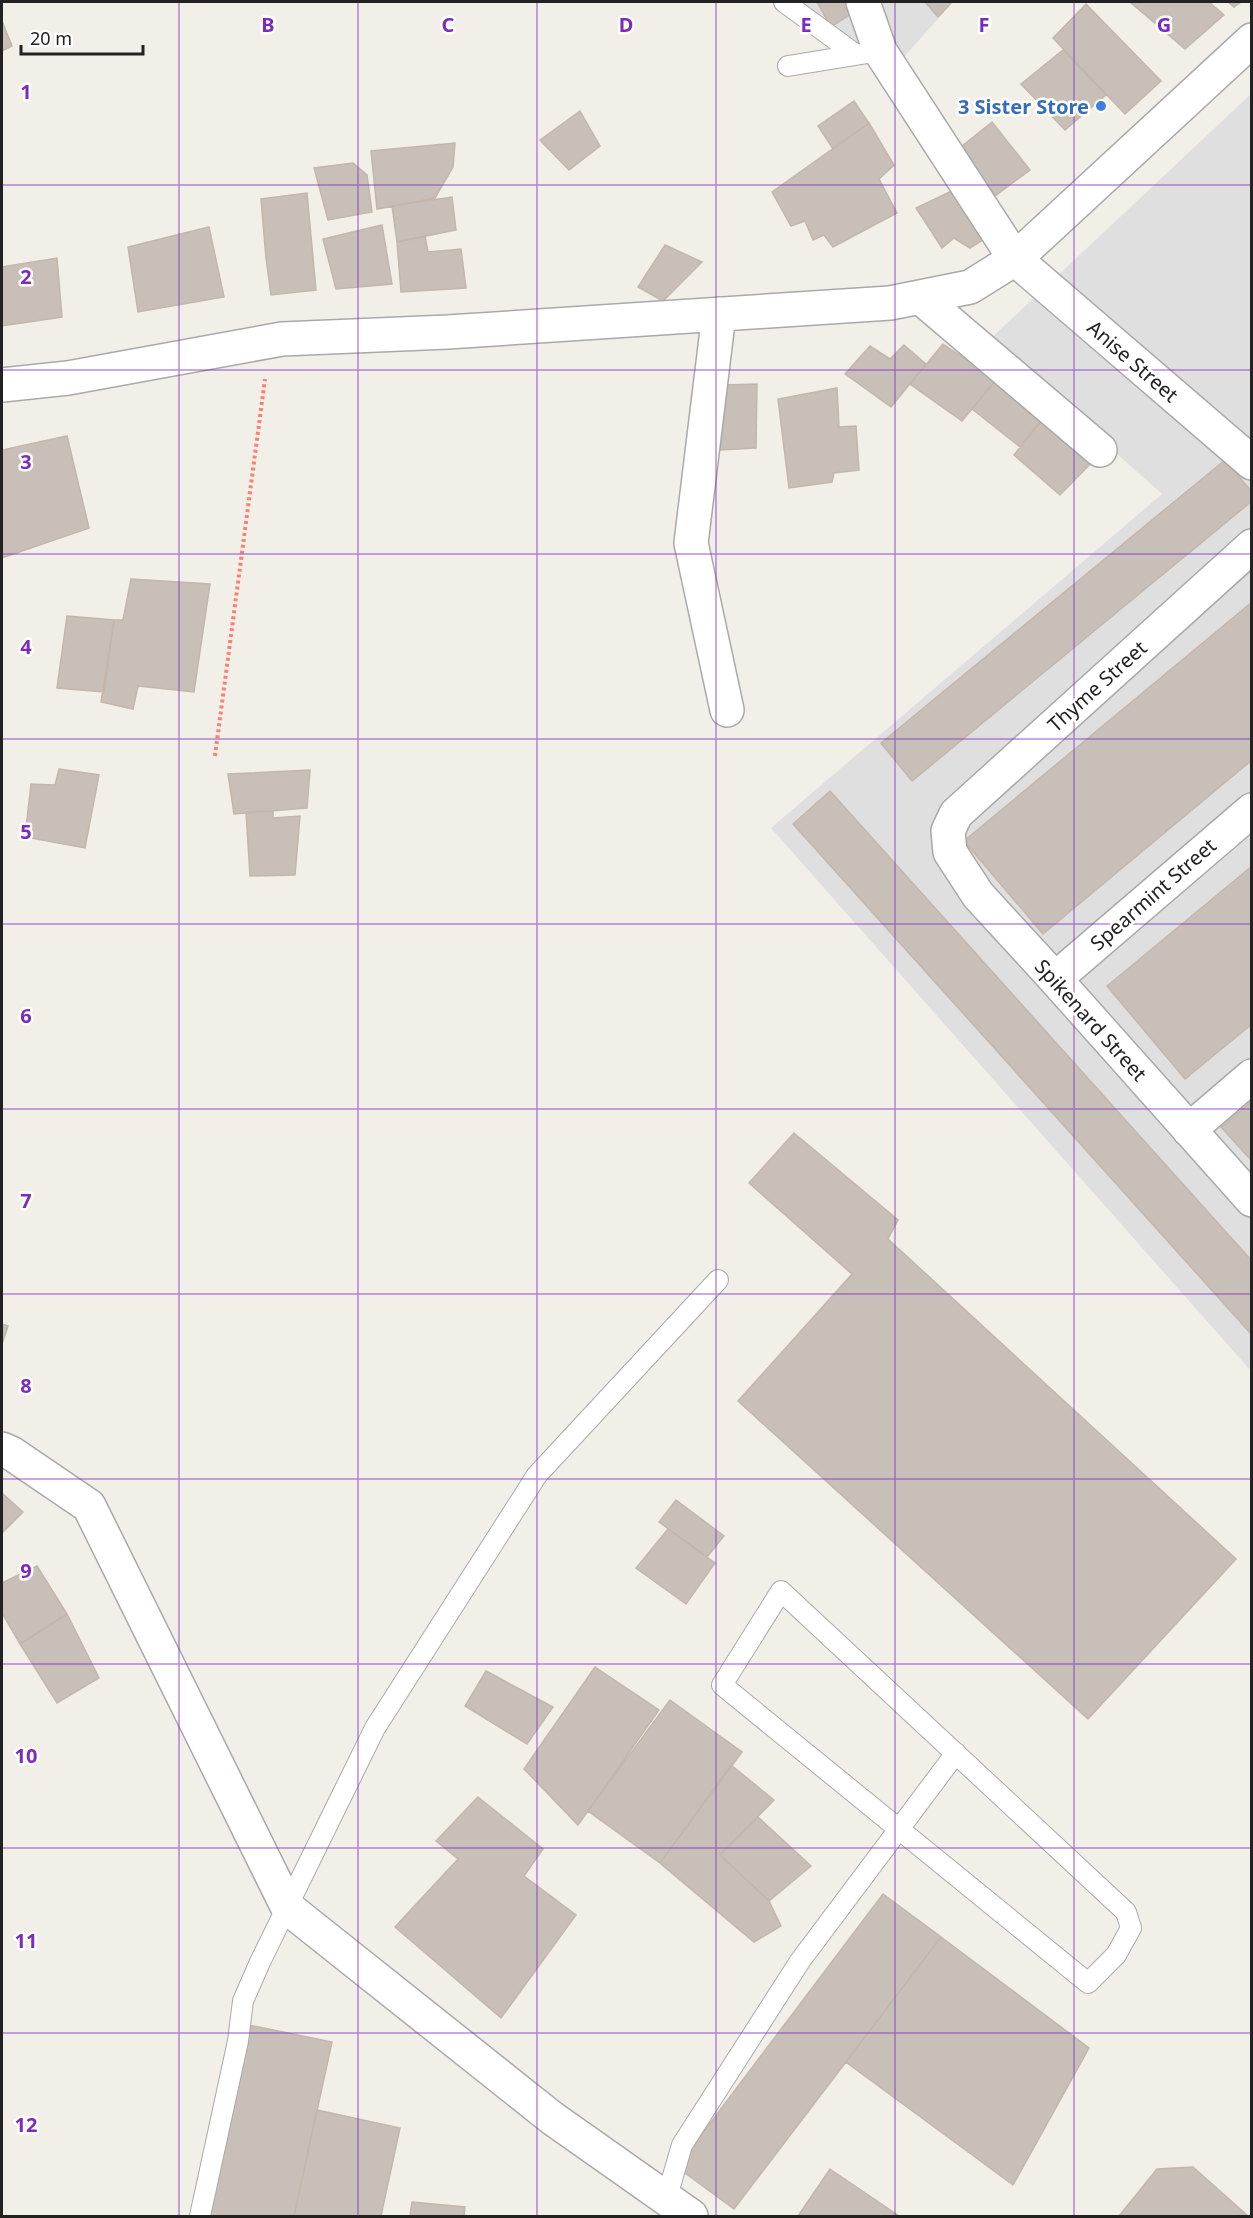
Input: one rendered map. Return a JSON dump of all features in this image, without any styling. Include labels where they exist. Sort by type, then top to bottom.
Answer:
[{"type":"street","name":"Anise Street","points":[[863,2],[868,52],[1016,260],[1251,463]]},
{"type":"street","points":[[2,385],[68,378],[270,341],[448,332],[891,303],[970,287],[1016,260],[1251,40]]},
{"type":"street","points":[[920,297],[1100,450]]},
{"type":"street","points":[[719,314],[691,543],[727,710]]},
{"type":"street","name":"Thyme Street","points":[[948,831],[956,814],[1251,546]]},
{"type":"street","name":"Spearmint Street","points":[[1055,979],[1251,810]]},
{"type":"street","name":"Spikenard Street","points":[[948,831],[950,852],[978,896],[1055,979],[1251,1200]]},
{"type":"street","points":[[1189,1130],[1251,1076]]},
{"type":"street","points":[[2,1449],[89,1506],[288,1908],[673,2211]]},
{"type":"lane","points":[[784,2],[868,52]]},
{"type":"lane","points":[[788,66],[868,52]]},
{"type":"lane","points":[[200,2217],[238,2041],[243,2001],[375,1728],[537,1475],[718,1280]]},
{"type":"lane","points":[[781,1591],[956,1753],[1126,1912],[1131,1928],[1116,1955],[1088,1983],[722,1685],[781,1591]]},
{"type":"lane","points":[[673,2211],[682,2145],[800,1961],[956,1753]]},
{"type":"path","points":[[215,756],[270,341]]},
{"type":"shaded area","points":[[791,2],[953,2],[904,57],[843,39]]},
{"type":"shaded area","points":[[1251,94],[1251,1371],[771,828],[1162,494],[989,340]]},
{"type":"building","points":[[817,2],[854,2],[857,10],[831,27]]},
{"type":"building","points":[[925,2],[952,2],[938,17]]},
{"type":"building","points":[[1130,2],[1209,2],[1224,15],[1185,49]]},
{"type":"building","points":[[1228,2],[1241,2],[1234,7]]},
{"type":"building","points":[[1086,4],[1161,81],[1125,114],[1053,38]]},
{"type":"building","points":[[2,21],[12,46],[2,51]]},
{"type":"building","points":[[1063,50],[1106,95],[1065,130],[1021,84]]},
{"type":"building","points":[[854,101],[869,123],[833,149],[818,126]]},
{"type":"building","points":[[580,111],[600,146],[569,170],[540,140]]},
{"type":"building","points":[[992,122],[1030,170],[995,196],[961,147]]},
{"type":"building","points":[[869,123],[894,165],[879,179],[897,213],[833,247],[824,235],[813,240],[805,221],[791,226],[772,192]]},
{"type":"building","points":[[455,143],[453,167],[435,198],[377,209],[371,151]]},
{"type":"building","points":[[353,163],[367,175],[372,212],[328,220],[314,168]]},
{"type":"building","points":[[958,188],[992,234],[970,248],[954,238],[942,248],[916,208]]},
{"type":"building","points":[[307,193],[316,290],[271,295],[261,199]]},
{"type":"building","points":[[452,197],[456,230],[397,242],[392,206]]},
{"type":"building","points":[[382,225],[392,284],[336,289],[323,239]]},
{"type":"building","points":[[209,227],[224,297],[138,312],[128,247]]},
{"type":"building","points":[[425,236],[428,252],[461,249],[466,288],[401,292],[397,242]]},
{"type":"building","points":[[665,245],[702,262],[663,301],[638,287]]},
{"type":"building","points":[[57,258],[62,317],[2,326],[2,267]]},
{"type":"building","points":[[943,344],[996,380],[962,421],[910,384]]},
{"type":"building","points":[[904,345],[926,364],[891,407],[845,374],[870,346],[890,359]]},
{"type":"building","points":[[996,380],[1042,419],[1020,447],[972,409]]},
{"type":"building","points":[[757,384],[756,448],[720,450],[722,385]]},
{"type":"building","points":[[837,388],[839,427],[856,426],[859,470],[834,473],[832,482],[789,488],[778,399]]},
{"type":"building","points":[[1045,416],[1097,457],[1060,495],[1014,455]]},
{"type":"building","points":[[67,436],[89,528],[2,558],[2,450]]},
{"type":"building","points":[[1225,460],[1252,492],[1252,501],[912,781],[881,743]]},
{"type":"building","points":[[131,579],[210,584],[194,692],[138,686],[133,709],[101,702],[114,620],[123,620]]},
{"type":"building","points":[[1252,602],[1252,760],[1043,934],[964,841]]},
{"type":"building","points":[[67,616],[114,620],[104,692],[57,688]]},
{"type":"building","points":[[59,769],[99,775],[85,848],[25,837],[31,784],[55,785]]},
{"type":"building","points":[[310,770],[307,808],[234,814],[228,774]]},
{"type":"building","points":[[830,791],[1252,1261],[1252,1335],[793,824]]},
{"type":"building","points":[[273,811],[273,818],[300,816],[295,875],[250,876],[246,812]]},
{"type":"building","points":[[1252,866],[1252,1024],[1185,1079],[1107,986]]},
{"type":"building","points":[[1252,1101],[1252,1161],[1221,1127]]},
{"type":"building","points":[[794,1133],[898,1220],[888,1239],[1236,1559],[1088,1719],[738,1401],[852,1274],[749,1183]]},
{"type":"building","points":[[2,1324],[8,1326],[2,1344]]},
{"type":"building","points":[[2,1493],[23,1512],[2,1533]]},
{"type":"building","points":[[676,1500],[724,1536],[707,1557],[659,1522]]},
{"type":"building","points":[[668,1529],[715,1563],[686,1604],[636,1568]]},
{"type":"building","points":[[37,1566],[67,1614],[20,1644],[2,1613],[2,1583]]},
{"type":"building","points":[[67,1614],[99,1678],[57,1703],[20,1644]]},
{"type":"building","points":[[595,1667],[659,1710],[578,1825],[524,1769]]},
{"type":"building","points":[[486,1671],[553,1707],[527,1744],[465,1706]]},
{"type":"building","points":[[670,1700],[742,1752],[660,1863],[588,1811]]},
{"type":"building","points":[[731,1765],[774,1800],[720,1855],[769,1901],[781,1926],[754,1942],[660,1863]]},
{"type":"building","points":[[478,1797],[543,1849],[524,1876],[576,1915],[501,2018],[395,1927],[458,1859],[436,1841]]},
{"type":"building","points":[[758,1817],[811,1866],[769,1901],[720,1855]]},
{"type":"building","points":[[883,1894],[941,1937],[734,2209],[677,2167]]},
{"type":"building","points":[[941,1937],[1089,2048],[1013,2185],[846,2062]]},
{"type":"building","points":[[249,2025],[332,2042],[294,2216],[208,2216]]},
{"type":"building","points":[[317,2110],[400,2128],[381,2216],[294,2216]]},
{"type":"building","points":[[1193,2167],[1248,2216],[1119,2216],[1157,2169]]},
{"type":"building","points":[[830,2169],[899,2216],[798,2216]]},
{"type":"building","points":[[412,2202],[465,2207],[464,2216],[410,2216]]},
{"type":"place","name":"3 Sister Store","points":[[1101,106]]}]
